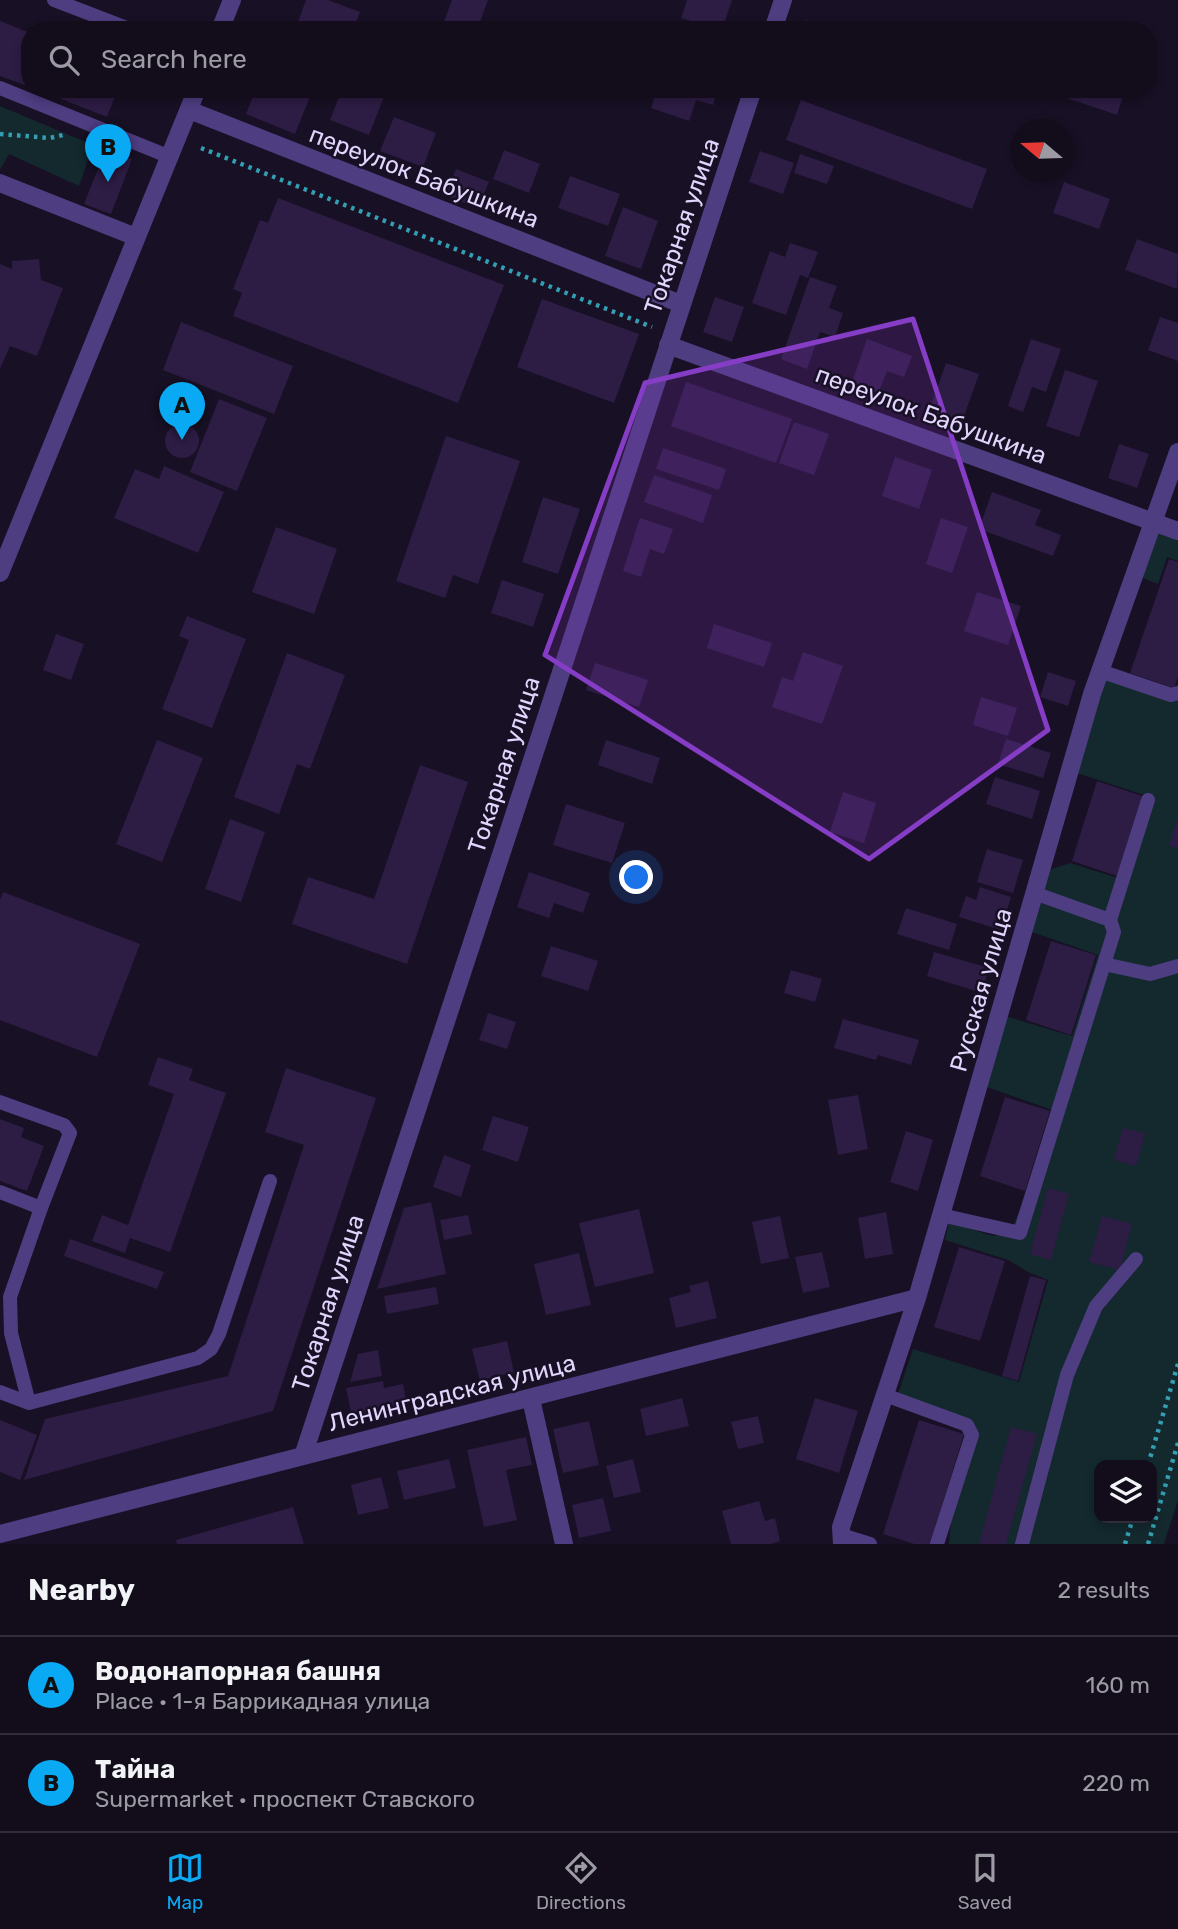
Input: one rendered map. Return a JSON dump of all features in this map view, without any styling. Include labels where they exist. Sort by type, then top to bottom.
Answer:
[{"type":"street","points":[[224,21],[232,0]]},
{"type":"street","points":[[776,21],[783,0]]},
{"type":"street","points":[[0,573],[193,98]]},
{"type":"street","name":"Токарная улица","points":[[303,1456],[750,98]]},
{"type":"street","name":"переулок Бабушкина","points":[[188,110],[681,304]]},
{"type":"street","points":[[0,183],[136,237]]},
{"type":"street","name":"переулок Бабушкина","points":[[669,340],[1178,531]]},
{"type":"street","name":"Русская улица","points":[[841,1540],[841,1527],[916,1298],[1100,671],[1178,452]]},
{"type":"street","name":"Ленинградская улица","points":[[0,1534],[916,1298]]},
{"type":"street","points":[[531,1399],[564,1544]]},
{"type":"lane","points":[[54,0],[109,21]]},
{"type":"lane","points":[[0,88],[21,96]]},
{"type":"lane","points":[[25,98],[170,157]]},
{"type":"lane","points":[[1100,671],[1171,695],[1178,693]]},
{"type":"lane","points":[[941,1215],[1020,1233],[1114,932],[1110,920],[1148,800]]},
{"type":"lane","points":[[1034,893],[1110,920]]},
{"type":"lane","points":[[1104,964],[1150,974],[1178,966]]},
{"type":"lane","points":[[0,1102],[64,1125],[70,1133],[10,1297],[11,1334],[29,1403]]},
{"type":"lane","points":[[0,1392],[29,1403],[198,1358],[211,1349],[219,1334],[270,1181]]},
{"type":"lane","points":[[0,1192],[41,1208]]},
{"type":"lane","points":[[1022,1544],[1067,1375],[1096,1306],[1136,1259]]},
{"type":"lane","points":[[884,1395],[967,1425],[972,1435],[937,1544]]},
{"type":"lane","points":[[841,1540],[870,1544]]},
{"type":"path","points":[[0,134],[50,138],[94,126]]},
{"type":"path","points":[[201,148],[669,340]]},
{"type":"path","points":[[1149,1460],[1178,1364]]},
{"type":"path","points":[[1148,1544],[1178,1443]]},
{"type":"path","points":[[1125,1544],[1131,1523]]},
{"type":"highlighted area","points":[[913,319],[1048,730],[869,859],[545,655],[645,383]]},
{"type":"green space","points":[[0,106],[93,145],[79,186],[9,154],[0,170]]},
{"type":"green space","points":[[1158,533],[1178,537],[1178,561],[1167,557],[1158,584],[1143,578],[1140,573]]},
{"type":"green space","points":[[1107,667],[1175,690],[1178,682],[1178,1500],[1164,1544],[949,1544],[951,1521],[974,1434],[897,1397],[913,1349],[1019,1382],[1048,1280],[1008,1260],[945,1240],[949,1222],[993,1236],[1010,1233],[1027,1192],[1052,1110],[984,1086],[1005,1016],[1072,1036],[1098,955],[1029,931],[1043,872],[1070,863],[1118,878],[1144,795],[1077,773]]},
{"type":"building","points":[[306,0],[328,0],[360,12],[356,21],[298,21]]},
{"type":"building","points":[[452,0],[488,0],[480,21],[444,21]]},
{"type":"building","points":[[687,0],[732,0],[725,21],[691,21],[681,18]]},
{"type":"building","points":[[0,21],[21,29],[21,84],[0,76]]},
{"type":"building","points":[[59,98],[114,98],[107,117]]},
{"type":"building","points":[[252,98],[309,98],[295,134],[246,114]]},
{"type":"building","points":[[339,98],[383,98],[369,135],[330,120]]},
{"type":"building","points":[[654,98],[715,98],[713,105],[696,100],[689,121],[651,108]]},
{"type":"building","points":[[1067,98],[1122,98],[1117,115]]},
{"type":"building","points":[[801,100],[987,169],[972,209],[786,140]]},
{"type":"building","points":[[394,117],[436,133],[423,167],[380,151]]},
{"type":"building","points":[[106,149],[132,159],[111,214],[84,204]]},
{"type":"building","points":[[504,150],[540,164],[529,193],[493,179]]},
{"type":"building","points":[[760,151],[794,163],[783,194],[749,182]]},
{"type":"building","points":[[800,154],[834,166],[827,184],[794,173]]},
{"type":"building","points":[[456,169],[489,182],[478,208],[446,196]]},
{"type":"building","points":[[570,176],[620,194],[608,226],[558,208]]},
{"type":"building","points":[[1064,182],[1110,199],[1099,229],[1053,213]]},
{"type":"building","points":[[278,198],[504,285],[458,403],[233,316],[242,293],[233,289],[260,220],[268,223]]},
{"type":"building","points":[[623,207],[658,221],[641,269],[605,256]]},
{"type":"building","points":[[1137,239],[1178,254],[1177,289],[1125,270]]},
{"type":"building","points":[[790,243],[818,252],[808,278],[800,275],[786,315],[752,303],[770,251],[785,257]]},
{"type":"building","points":[[39,259],[41,280],[63,288],[37,356],[10,346],[0,369],[0,264],[12,269],[12,261]]},
{"type":"building","points":[[810,277],[837,286],[829,308],[843,313],[835,337],[820,332],[807,369],[781,359]]},
{"type":"building","points":[[715,297],[744,307],[732,342],[703,332]]},
{"type":"building","points":[[542,299],[639,334],[614,403],[517,367]]},
{"type":"building","points":[[1160,317],[1178,323],[1178,361],[1148,350]]},
{"type":"building","points":[[181,322],[293,366],[274,414],[163,370]]},
{"type":"building","points":[[867,339],[912,356],[904,377],[887,371],[878,394],[851,385]]},
{"type":"building","points":[[1031,339],[1061,349],[1046,392],[1032,387],[1023,412],[1008,406]]},
{"type":"building","points":[[946,363],[979,374],[960,427],[927,416]]},
{"type":"building","points":[[1065,370],[1098,381],[1079,437],[1046,426]]},
{"type":"building","points":[[686,382],[792,419],[776,463],[671,426]]},
{"type":"building","points":[[219,399],[267,418],[237,491],[190,472]]},
{"type":"building","points":[[794,422],[829,434],[814,475],[779,463]]},
{"type":"building","points":[[182,424],[194,429],[199,441],[194,453],[182,458],[170,453],[165,441],[170,429]]},
{"type":"building","points":[[446,436],[520,461],[478,584],[453,575],[445,598],[396,581]]},
{"type":"building","points":[[1119,444],[1149,454],[1137,488],[1108,478]]},
{"type":"building","points":[[663,448],[726,469],[719,490],[656,469]]},
{"type":"building","points":[[895,457],[932,470],[919,509],[882,496]]},
{"type":"building","points":[[164,466],[224,492],[198,553],[114,518],[135,469],[159,479]]},
{"type":"building","points":[[654,475],[712,495],[703,523],[644,502]]},
{"type":"building","points":[[992,492],[1041,510],[1035,525],[1061,535],[1053,556],[979,529]]},
{"type":"building","points":[[543,497],[580,509],[558,574],[522,562]]},
{"type":"building","points":[[640,518],[673,529],[664,554],[650,549],[641,577],[623,571]]},
{"type":"building","points":[[941,518],[968,527],[952,573],[926,564]]},
{"type":"building","points":[[276,527],[337,549],[314,614],[252,592]]},
{"type":"building","points":[[1169,559],[1178,562],[1178,677],[1174,688],[1130,673]]},
{"type":"building","points":[[502,580],[544,594],[533,627],[491,613]]},
{"type":"building","points":[[977,592],[1021,606],[1008,645],[964,631]]},
{"type":"building","points":[[187,616],[246,639],[212,728],[162,709],[189,640],[179,636]]},
{"type":"building","points":[[714,624],[772,643],[764,667],[707,648]]},
{"type":"building","points":[[56,634],[84,644],[71,680],[43,670]]},
{"type":"building","points":[[803,652],[843,666],[822,724],[772,707],[782,677],[793,681]]},
{"type":"building","points":[[287,653],[345,675],[310,769],[297,764],[279,814],[234,797]]},
{"type":"building","points":[[595,663],[648,680],[639,707],[586,690]]},
{"type":"building","points":[[1048,672],[1076,681],[1068,706],[1040,697]]},
{"type":"building","points":[[981,697],[1017,708],[1008,736],[973,725]]},
{"type":"building","points":[[1006,739],[1051,753],[1043,778],[998,764]]},
{"type":"building","points":[[157,740],[203,758],[162,862],[116,844]]},
{"type":"building","points":[[606,740],[660,758],[652,784],[598,765]]},
{"type":"building","points":[[420,765],[468,782],[407,964],[292,924],[308,877],[374,899]]},
{"type":"building","points":[[995,777],[1040,791],[1032,819],[986,804]]},
{"type":"building","points":[[1097,781],[1142,796],[1117,876],[1072,861]]},
{"type":"building","points":[[843,792],[876,803],[864,843],[830,832]]},
{"type":"building","points":[[566,804],[625,823],[612,863],[553,845]]},
{"type":"building","points":[[1178,817],[1178,848],[1169,846]]},
{"type":"building","points":[[230,819],[265,832],[241,902],[205,889]]},
{"type":"building","points":[[987,849],[1023,860],[1013,893],[977,882]]},
{"type":"building","points":[[529,872],[590,893],[583,913],[554,903],[549,918],[517,907]]},
{"type":"building","points":[[980,887],[1011,897],[1001,930],[959,917],[966,896],[976,900]]},
{"type":"building","points":[[3,892],[140,944],[97,1057],[0,1020],[0,900]]},
{"type":"building","points":[[906,908],[957,924],[949,950],[897,934]]},
{"type":"building","points":[[1051,941],[1096,955],[1071,1035],[1026,1020]]},
{"type":"building","points":[[551,946],[598,961],[588,991],[541,976]]},
{"type":"building","points":[[934,952],[989,968],[982,993],[927,976]]},
{"type":"building","points":[[791,970],[822,979],[815,1002],[784,993]]},
{"type":"building","points":[[488,1013],[516,1022],[507,1049],[479,1040]]},
{"type":"building","points":[[843,1019],[919,1040],[911,1065],[878,1055],[876,1060],[834,1048]]},
{"type":"building","points":[[158,1057],[193,1069],[189,1080],[226,1093],[170,1252],[130,1238],[125,1253],[92,1241],[102,1215],[128,1225],[174,1094],[148,1085]]},
{"type":"building","points":[[286,1068],[376,1098],[273,1411],[24,1480],[45,1419],[228,1376],[304,1145],[265,1132]]},
{"type":"building","points":[[858,1095],[868,1149],[838,1155],[828,1100]]},
{"type":"building","points":[[1005,1097],[1050,1111],[1025,1191],[980,1176]]},
{"type":"building","points":[[493,1116],[529,1127],[518,1162],[482,1150]]},
{"type":"building","points":[[0,1119],[24,1128],[21,1137],[44,1146],[27,1191],[0,1181]]},
{"type":"building","points":[[1123,1128],[1145,1133],[1136,1166],[1114,1160]]},
{"type":"building","points":[[906,1131],[933,1140],[918,1191],[890,1182]]},
{"type":"building","points":[[444,1155],[471,1165],[461,1197],[433,1187]]},
{"type":"building","points":[[1048,1188],[1069,1194],[1051,1260],[1030,1254]]},
{"type":"building","points":[[431,1202],[446,1274],[377,1289],[404,1208]]},
{"type":"building","points":[[639,1209],[654,1273],[595,1287],[579,1223]]},
{"type":"building","points":[[886,1212],[893,1254],[865,1259],[858,1218]]},
{"type":"building","points":[[468,1215],[472,1234],[444,1240],[440,1220]]},
{"type":"building","points":[[780,1216],[789,1258],[761,1264],[752,1222]]},
{"type":"building","points":[[1102,1216],[1132,1224],[1120,1270],[1089,1262]]},
{"type":"building","points":[[70,1239],[164,1272],[157,1289],[64,1256]]},
{"type":"building","points":[[959,1247],[1005,1261],[980,1341],[934,1327]]},
{"type":"building","points":[[822,1252],[830,1287],[803,1293],[795,1257]]},
{"type":"building","points":[[579,1253],[591,1305],[546,1315],[534,1264]]},
{"type":"building","points":[[1030,1276],[1046,1280],[1018,1381],[1002,1376]]},
{"type":"building","points":[[708,1281],[717,1318],[676,1328],[669,1298],[691,1292],[689,1286]]},
{"type":"building","points":[[436,1287],[439,1304],[387,1314],[384,1296]]},
{"type":"building","points":[[507,1341],[514,1372],[480,1381],[472,1349]]},
{"type":"building","points":[[378,1350],[382,1376],[350,1382],[358,1354]]},
{"type":"building","points":[[383,1381],[384,1388],[403,1384],[407,1405],[352,1417],[346,1388]]},
{"type":"building","points":[[682,1398],[689,1426],[646,1436],[640,1409]]},
{"type":"building","points":[[815,1398],[858,1411],[839,1473],[796,1459]]},
{"type":"building","points":[[758,1416],[764,1443],[738,1449],[731,1422]]},
{"type":"building","points":[[0,1420],[37,1435],[20,1480],[0,1472]]},
{"type":"building","points":[[919,1420],[964,1434],[930,1544],[914,1544],[883,1534]]},
{"type":"building","points":[[589,1421],[599,1465],[563,1473],[553,1429]]},
{"type":"building","points":[[1011,1427],[1037,1434],[1006,1544],[979,1544]]},
{"type":"building","points":[[526,1437],[532,1465],[506,1470],[517,1520],[484,1527],[467,1450]]},
{"type":"building","points":[[449,1459],[456,1488],[404,1500],[397,1471]]},
{"type":"building","points":[[633,1459],[641,1492],[614,1498],[606,1466]]},
{"type":"building","points":[[381,1477],[389,1508],[358,1515],[351,1485]]},
{"type":"building","points":[[603,1498],[611,1531],[579,1538],[572,1505]]},
{"type":"building","points":[[759,1501],[765,1521],[775,1518],[780,1541],[771,1544],[731,1544],[722,1511]]},
{"type":"building","points":[[293,1507],[304,1544],[177,1544],[176,1540]]},
{"type":"place","name":"Тайна","points":[[108,182]]},
{"type":"place","name":"Водонапорная башня","points":[[182,440]]}]
